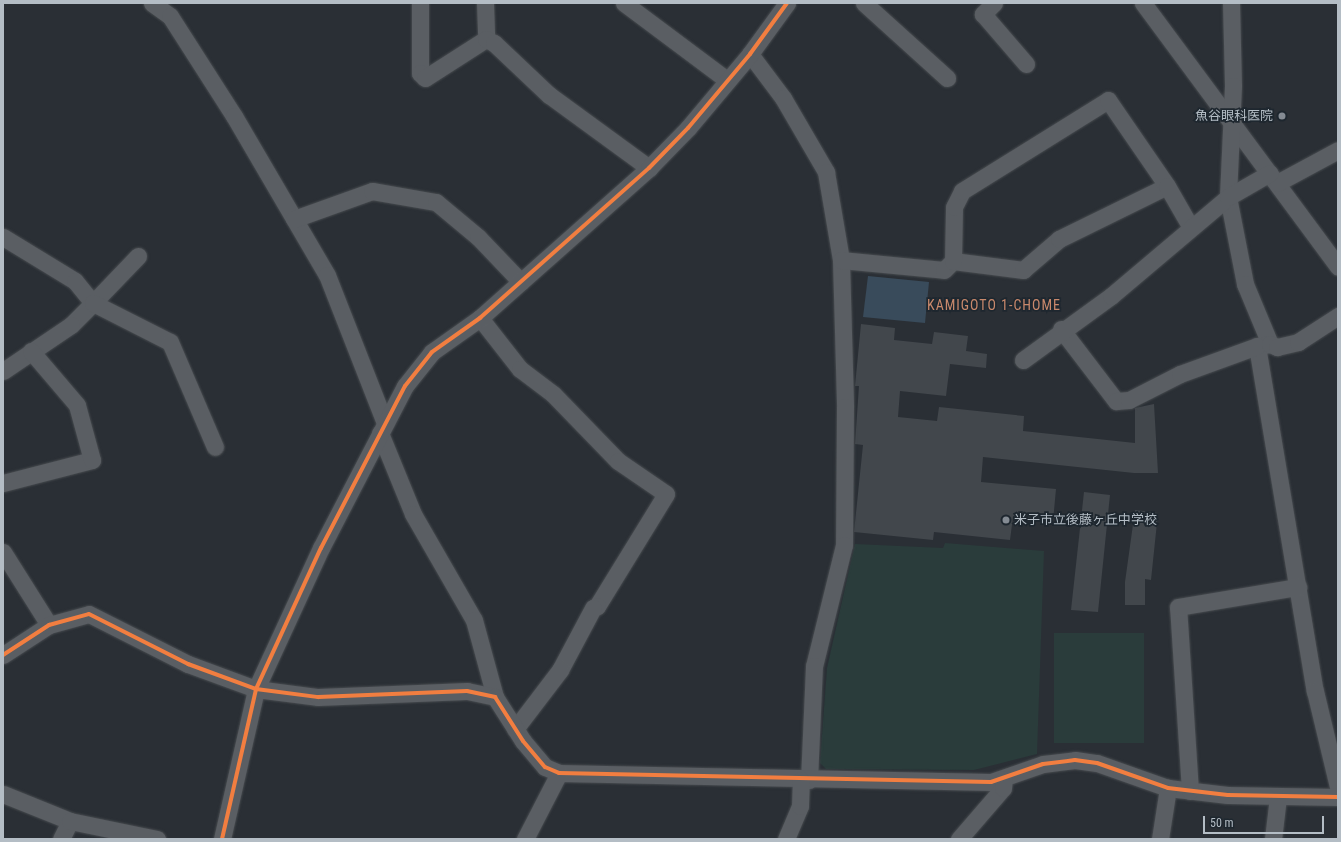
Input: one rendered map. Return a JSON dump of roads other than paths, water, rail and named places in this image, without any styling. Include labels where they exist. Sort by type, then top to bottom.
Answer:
[{"type":"street","points":[[152,3],[170,16],[327,275],[413,514],[474,620],[495,697],[515,729],[545,767],[559,772],[805,780],[991,782],[1004,779],[1043,764],[1075,760],[1097,763],[1168,788],[1278,797],[1338,797]]},
{"type":"street","points":[[420,3],[420,73],[425,78],[486,39]]},
{"type":"street","points":[[485,3],[486,39]]},
{"type":"street","points":[[624,3],[727,80]]},
{"type":"street","points":[[222,839],[256,689],[321,548],[405,386],[432,352],[480,318],[649,168],[688,128],[750,54],[786,3]]},
{"type":"street","points":[[864,3],[947,78]]},
{"type":"street","points":[[994,3],[983,14],[1026,64]]},
{"type":"street","points":[[1143,3],[1230,122],[1274,178],[1338,267]]},
{"type":"street","points":[[1231,3],[1233,86],[1230,122],[1228,197],[1245,284],[1263,345],[1298,587],[1316,691],[1338,787]]},
{"type":"street","points":[[486,39],[494,42],[549,95],[649,168]]},
{"type":"street","points":[[750,54],[783,98],[826,172],[841,260],[845,407],[844,546],[814,666],[805,780],[800,806],[786,839]]},
{"type":"street","points":[[841,260],[944,270],[954,261],[954,207],[962,191],[1108,100],[1167,186],[1190,226]]},
{"type":"street","points":[[1023,360],[1061,329],[1111,296],[1190,226],[1228,197],[1338,150]]},
{"type":"street","points":[[954,261],[1023,270],[1059,239],[1167,186]]},
{"type":"street","points":[[294,219],[372,191],[436,202],[478,237],[521,282]]},
{"type":"street","points":[[3,237],[75,281],[92,303],[170,342],[215,447]]},
{"type":"street","points":[[3,371],[71,325],[138,256]]},
{"type":"street","points":[[1061,329],[1116,401],[1128,400],[1180,374],[1263,345],[1277,347],[1298,342],[1338,316]]},
{"type":"street","points":[[480,318],[520,369],[553,394],[618,461],[666,494],[597,606],[593,608],[560,670],[515,729]]},
{"type":"street","points":[[3,483],[92,460],[77,405],[31,351]]},
{"type":"street","points":[[3,552],[50,626]]},
{"type":"street","points":[[1190,791],[1178,607],[1298,587]]},
{"type":"street","points":[[3,655],[50,626],[89,614],[195,667],[256,689],[318,697],[466,692],[495,697]]},
{"type":"street","points":[[525,839],[559,772]]},
{"type":"street","points":[[959,839],[1003,788],[1004,779]]},
{"type":"street","points":[[1160,839],[1168,788]]},
{"type":"street","points":[[3,794],[70,821],[157,839]]},
{"type":"street","points":[[1273,839],[1278,797]]},
{"type":"street","points":[[60,839],[70,821]]},
{"type":"water","points":[[868,276],[929,282],[925,323],[863,317]]},
{"type":"place","name":"魚谷眼科医院","points":[[1282,116]]},
{"type":"place","name":"米子市立後藤ヶ丘中学校","points":[[1006,520]]},
{"type":"district","name":"KAMIGOTO 1-CHOME","points":[[994,305]]}]
